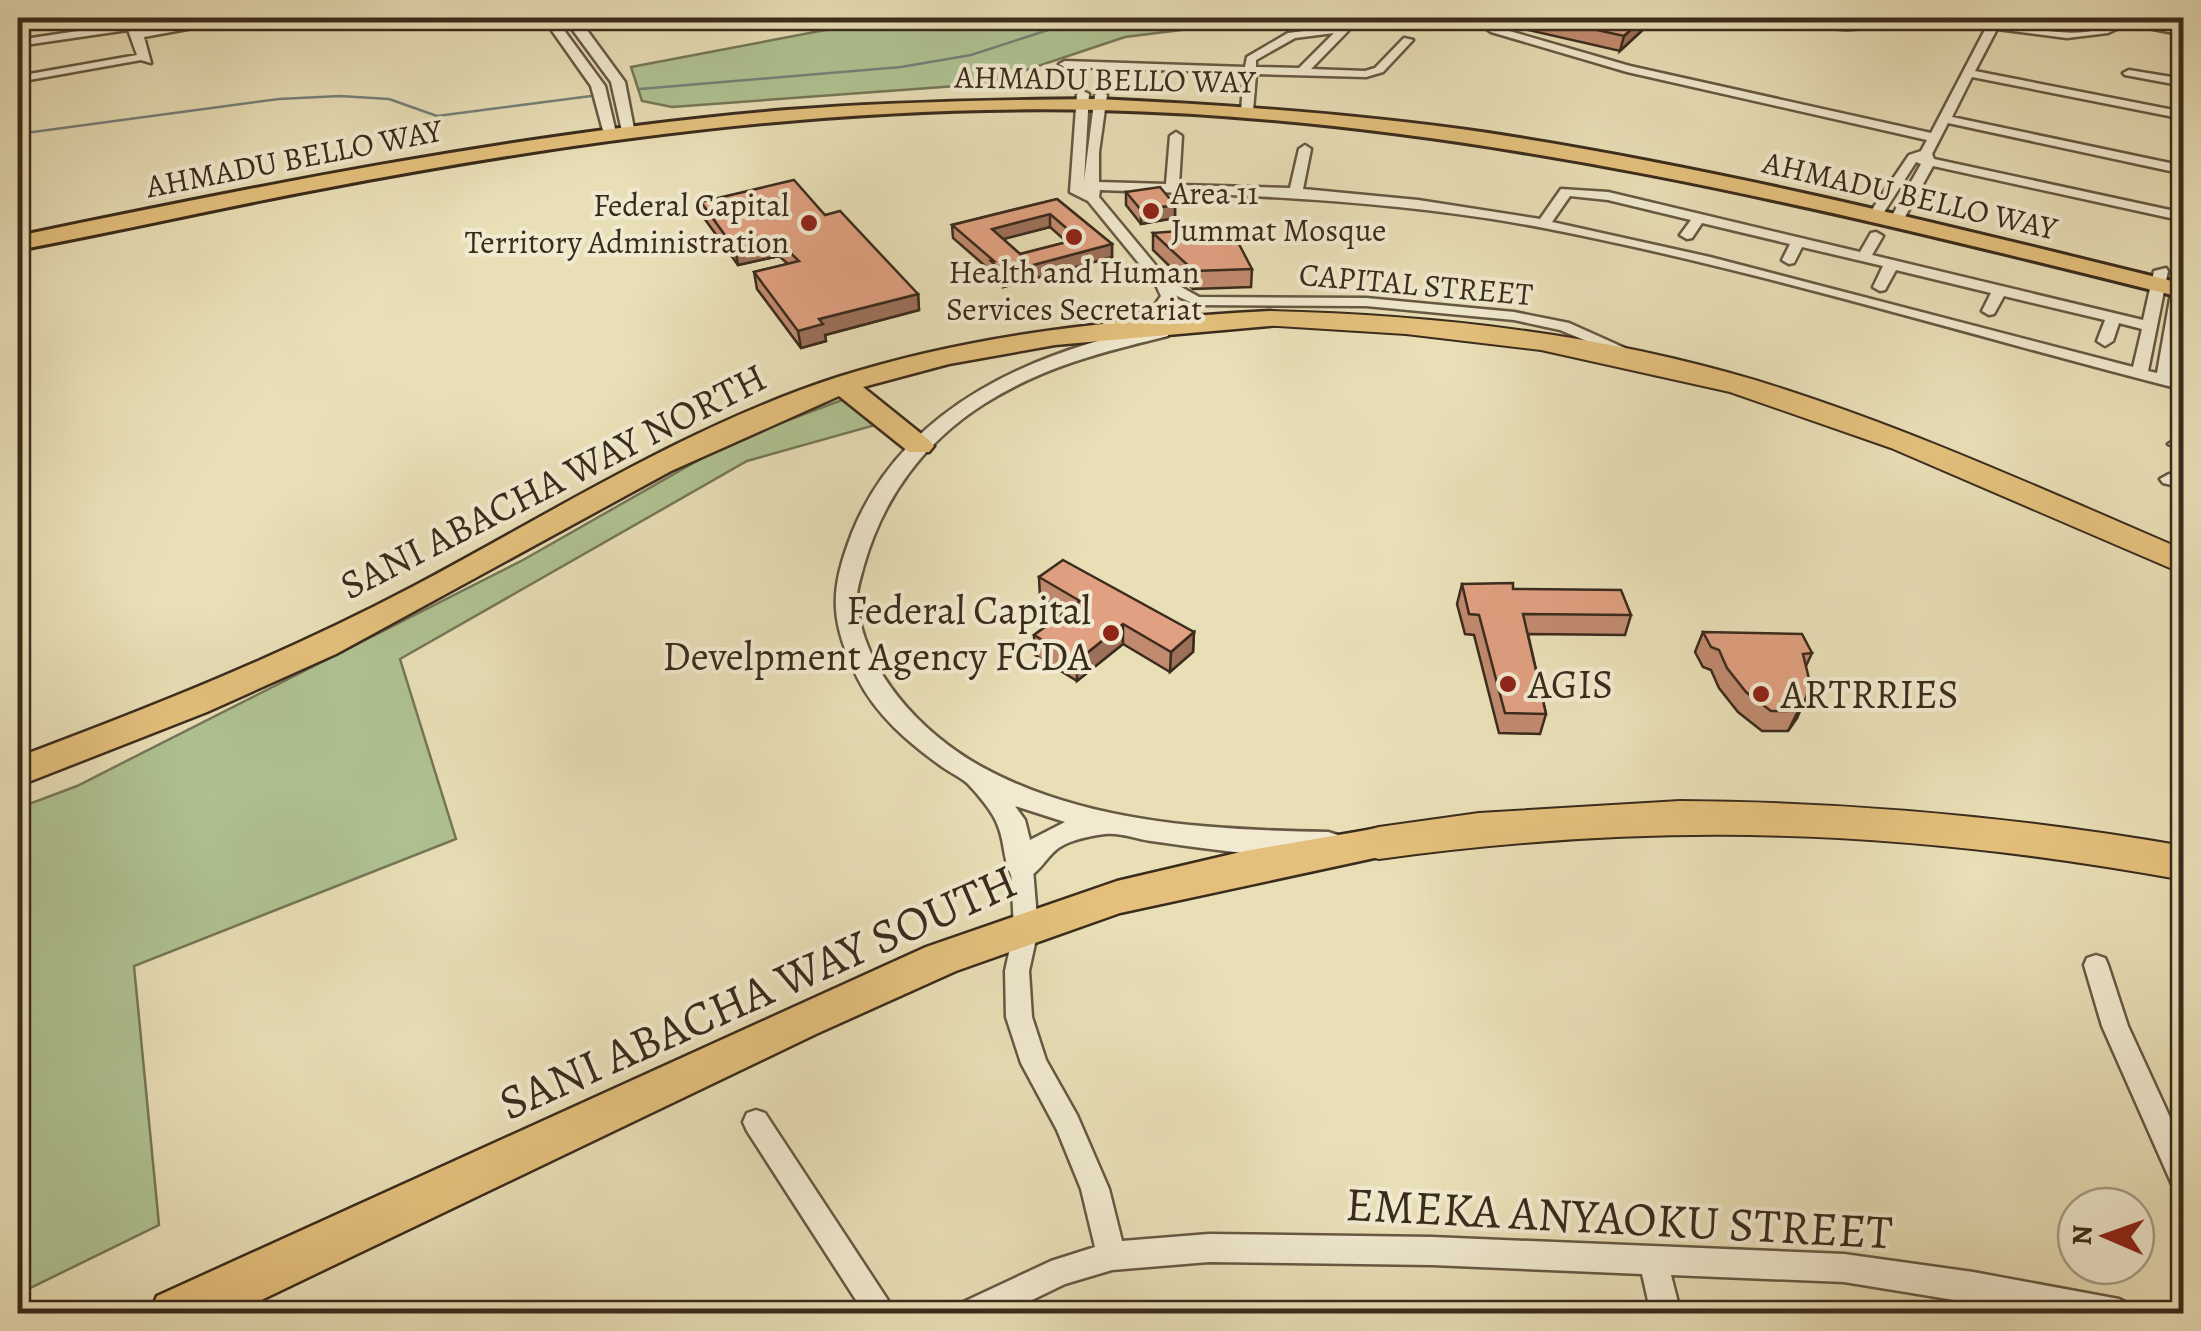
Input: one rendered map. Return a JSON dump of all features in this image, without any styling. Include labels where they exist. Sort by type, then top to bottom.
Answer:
[{"type":"highway","name":"SANI ABACHA WAY NORTH","points":[[18,772],[183,708],[366,626],[629,480],[746,423],[842,385],[975,352],[1113,328],[1270,319],[1462,328],[1547,341],[1663,366],[1804,406],[1964,467],[2184,565]]},
{"type":"highway","points":[[842,385],[919,446]]},
{"type":"highway","name":"SANI ABACHA WAY SOUTH","points":[[175,1314],[800,1020],[941,959],[1118,897],[1379,842],[1561,822],[1692,816],[1926,826],[2180,862]]},
{"type":"main road","name":"AHMADU BELLO WAY","points":[[18,231],[377,160],[618,119],[871,98],[1090,106],[1248,106],[1508,142],[1694,176],[1876,219],[1899,215],[2174,282]]},
{"type":"main road","name":"AHMADU BELLO WAY","points":[[18,243],[437,161],[618,119],[1043,104],[1248,106]]},
{"type":"street","points":[[138,35],[194,21],[242,18]]},
{"type":"street","points":[[549,18],[618,119]]},
{"type":"street","points":[[570,18],[618,82],[618,119]]},
{"type":"street","points":[[1490,18],[1486,25],[1495,30],[1613,65],[1936,138]]},
{"type":"street","points":[[1811,18],[1853,27],[1877,18]]},
{"type":"street","points":[[1964,18],[2080,34],[2126,19],[2184,32]]},
{"type":"street","points":[[1865,256],[1876,219],[1936,138],[1994,24]]},
{"type":"street","points":[[18,43],[131,26],[138,35],[144,59],[18,78]]},
{"type":"street","points":[[1248,106],[1251,59],[1292,35],[1344,28],[1303,70]]},
{"type":"street","points":[[1065,64],[1372,74],[1408,40]]},
{"type":"street","points":[[1968,72],[2184,116]]},
{"type":"street","points":[[2129,73],[2184,83]]},
{"type":"street","points":[[1090,106],[1076,189],[1172,186],[1296,192],[1418,204],[1544,224],[1705,260],[2184,382]]},
{"type":"street","points":[[1090,106],[1094,191]]},
{"type":"street","points":[[1946,119],[2184,170]]},
{"type":"street","points":[[1172,186],[1176,136]]},
{"type":"street","points":[[1296,192],[1305,149]]},
{"type":"street","points":[[1899,215],[1923,157]]},
{"type":"street","points":[[1923,157],[2184,217]]},
{"type":"street","points":[[1624,200],[1634,183]]},
{"type":"street","name":"CAPITAL STREET","points":[[1094,191],[1162,282],[1196,301],[1366,302],[1514,316],[1564,326],[1663,366]]},
{"type":"street","points":[[1544,224],[1566,192],[1624,200],[2148,326]]},
{"type":"street","points":[[1687,235],[1715,200]]},
{"type":"street","points":[[1784,236],[1793,218]]},
{"type":"street","points":[[1789,260],[1799,240]]},
{"type":"street","points":[[1880,287],[1892,263]]},
{"type":"street","points":[[1113,328],[1160,309],[1168,296],[1162,282]]},
{"type":"street","points":[[2140,370],[2148,326],[2174,282]]},
{"type":"street","points":[[2164,377],[2174,282]]},
{"type":"street","points":[[1988,310],[2000,290]]},
{"type":"street","points":[[2105,341],[2113,318]]},
{"type":"street","points":[[1112,1256],[1095,1190],[1068,1124],[1034,1063],[1019,1017],[1017,970],[1026,930],[1022,869],[1011,820],[993,794],[884,701],[859,650],[844,599],[862,531],[895,473],[946,422],[1010,380],[1082,351],[1147,334],[1270,319]]},
{"type":"street","points":[[968,772],[1050,810],[1131,824],[1271,842],[1379,842]]},
{"type":"street","points":[[1022,869],[1040,844],[1067,831],[1131,824]]},
{"type":"street","points":[[2096,965],[2115,1026],[2184,1180]]},
{"type":"street","points":[[756,1122],[882,1314]]},
{"type":"street","name":"EMEKA ANYAOKU STREET","points":[[969,1314],[1008,1306],[1060,1271],[1112,1256],[1209,1248],[1844,1268],[1973,1286],[2119,1314]]},
{"type":"street","points":[[1653,1259],[1666,1314]]},
{"type":"green space","points":[[858,18],[1279,18],[1125,37],[984,84],[672,107],[642,101],[631,67],[841,27]]},
{"type":"green space","points":[[850,397],[879,424],[747,461],[400,659],[456,839],[134,966],[159,1225],[18,1294],[18,808],[77,786],[523,560],[732,441]]},
{"type":"building","points":[[1542,18],[1644,18],[1624,36]]},
{"type":"building","points":[[794,180],[825,215],[840,211],[918,294],[819,319],[823,324],[798,331],[754,272],[799,261],[777,240],[735,249],[701,202]]},
{"type":"building","points":[[1160,187],[1175,205],[1141,210],[1126,192]]},
{"type":"building","points":[[1057,199],[1112,244],[1003,273],[952,225]],"holes":[[[1050,214],[1079,239],[1020,254],[992,229]]]},
{"type":"building","points":[[1230,227],[1252,269],[1194,271],[1153,233]]},
{"type":"building","points":[[1063,560],[1194,632],[1171,652],[1123,624],[1077,661],[1034,635],[1080,601],[1039,577]]},
{"type":"building","points":[[1513,583],[1513,589],[1621,590],[1631,615],[1523,614],[1546,714],[1505,713],[1479,615],[1469,614],[1462,584]]},
{"type":"building","points":[[1703,632],[1802,634],[1812,653],[1803,654],[1810,683],[1798,711],[1771,711],[1746,692]]},
{"type":"waterway","points":[[640,89],[901,67],[971,55],[1054,28],[1153,18]]},
{"type":"waterway","points":[[18,134],[279,99],[389,99],[437,116],[591,96]]},
{"type":"place","name":"Area 11 Jummat Mosque","points":[[1151,211]]},
{"type":"place","name":"Federal Capital Territory Administration","points":[[809,223]]},
{"type":"place","name":"Health and Human Services Secretariat","points":[[1074,237]]},
{"type":"place","name":"Federal Capital Develpment Agency FCDA","points":[[1111,633]]},
{"type":"place","name":"AGIS","points":[[1508,684]]},
{"type":"place","name":"ARTRRIES","points":[[1761,694]]}]
